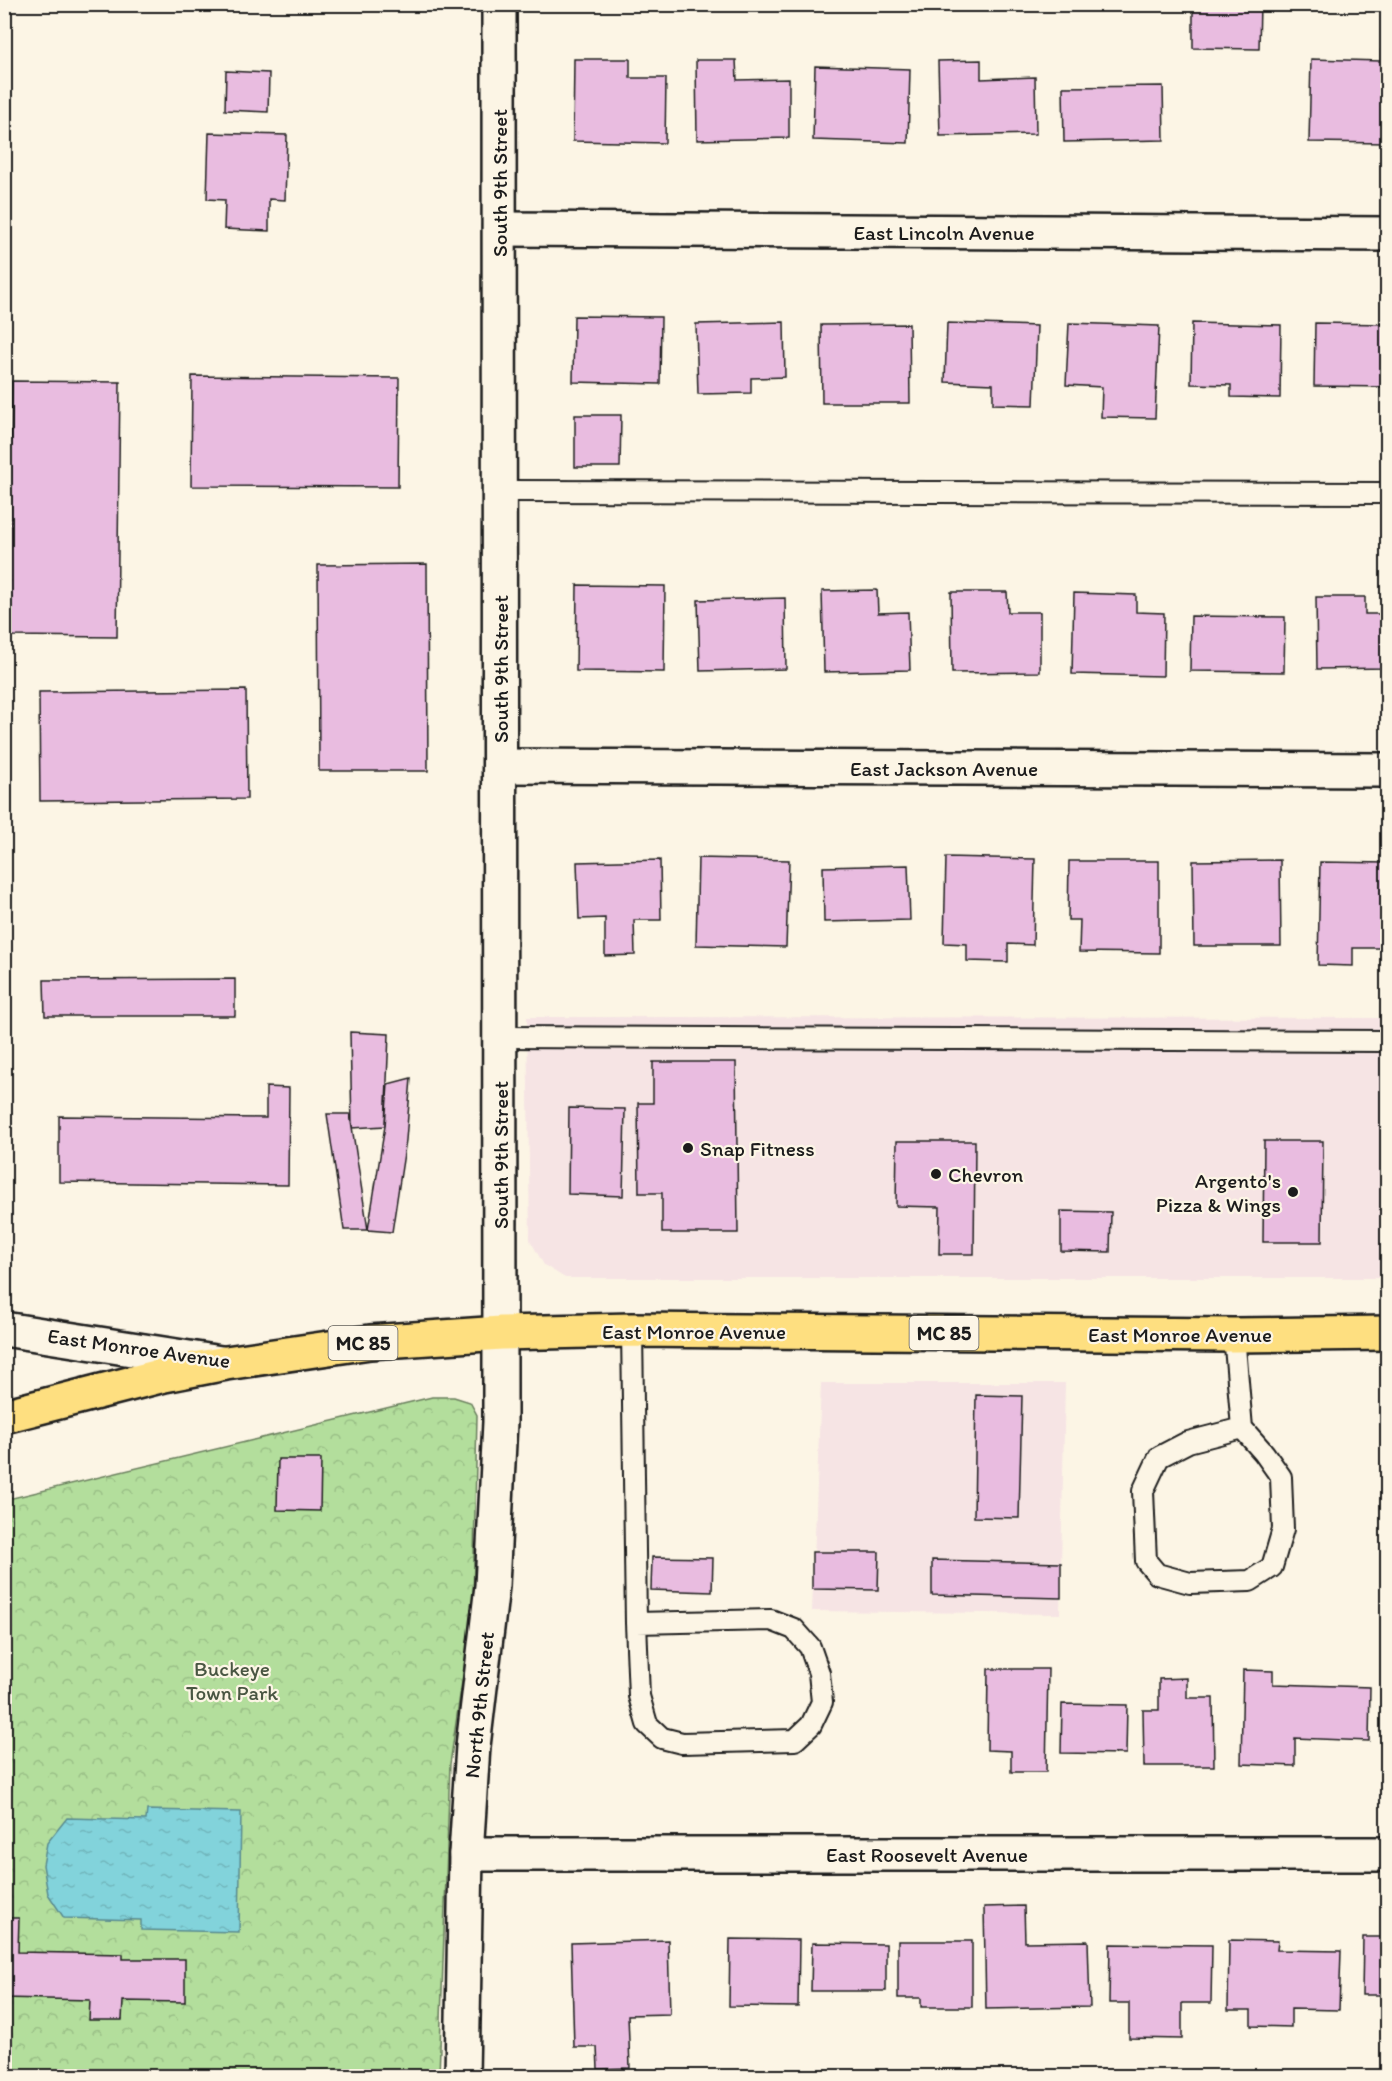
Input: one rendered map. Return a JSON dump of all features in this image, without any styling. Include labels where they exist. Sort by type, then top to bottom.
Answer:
[{"type":"main road","name":"East Monroe Avenue","points":[[226,1364],[370,1342],[501,1333],[632,1330],[1234,1335],[1388,1333]]},
{"type":"main road","name":"MC 85","points":[[4,1416],[164,1376],[226,1364]]},
{"type":"street","name":"South 9th Street","points":[[499,4],[501,1333]]},
{"type":"street","name":"East Lincoln Avenue","points":[[500,230],[1388,234]]},
{"type":"street","name":"East Jackson Avenue","points":[[500,766],[1388,770]]},
{"type":"street","name":"East Monroe Avenue","points":[[4,1329],[226,1364]]},
{"type":"street","name":"North 9th Street","points":[[462,2076],[466,1854],[473,1746],[496,1534],[501,1333]]},
{"type":"street","name":"East Roosevelt Avenue","points":[[466,1854],[1388,1854]]},
{"type":"lane","points":[[500,491],[1388,493]]},
{"type":"lane","points":[[500,1037],[1388,1041]]},
{"type":"lane","points":[[632,1330],[636,1623],[639,1696],[647,1724],[662,1738],[682,1743],[795,1740],[811,1725],[822,1702],[819,1673],[810,1647],[794,1629],[771,1620],[636,1623]]},
{"type":"lane","points":[[1234,1335],[1242,1428],[1281,1477],[1283,1529],[1272,1568],[1250,1581],[1190,1583],[1157,1574],[1146,1561],[1143,1491],[1159,1457],[1188,1442],[1242,1428]]},
{"type":"shaded area","points":[[527,1017],[1387,1018],[1387,1278],[565,1278],[544,1265],[530,1240]]},
{"type":"shaded area","points":[[821,1383],[1065,1383],[1060,1614],[812,1611]]},
{"type":"green space","name":"Buckeye Town Park","points":[[432,1397],[454,1397],[470,1402],[477,1415],[473,1606],[450,1764],[439,2076],[5,2076],[4,1500]]},
{"type":"water","points":[[147,1810],[241,1812],[239,1932],[141,1930],[141,1920],[64,1918],[48,1894],[43,1865],[47,1843],[67,1818],[146,1820]]},
{"type":"building","points":[[1193,4],[1260,4],[1259,49],[1193,48]]},
{"type":"building","points":[[1381,50],[1388,50],[1388,143],[1309,142],[1311,59],[1381,61]]},
{"type":"building","points":[[574,59],[630,59],[630,78],[666,78],[665,143],[573,141]]},
{"type":"building","points":[[696,60],[736,60],[737,80],[789,79],[789,138],[697,140]]},
{"type":"building","points":[[981,60],[981,79],[1035,77],[1036,134],[940,136],[938,61]]},
{"type":"building","points":[[815,66],[910,69],[908,143],[813,140]]},
{"type":"building","points":[[226,71],[269,73],[268,112],[225,110]]},
{"type":"building","points":[[1163,86],[1164,140],[1064,142],[1063,87]]},
{"type":"building","points":[[209,133],[287,135],[285,200],[269,199],[269,231],[224,229],[225,200],[207,199]]},
{"type":"building","points":[[574,316],[661,317],[660,384],[573,382]]},
{"type":"building","points":[[784,322],[785,377],[751,378],[751,393],[698,394],[696,324]]},
{"type":"building","points":[[947,323],[1037,326],[1034,405],[993,404],[993,384],[945,382]]},
{"type":"building","points":[[1069,323],[1159,326],[1155,418],[1101,417],[1102,387],[1066,385]]},
{"type":"building","points":[[1192,323],[1281,325],[1280,398],[1231,397],[1231,385],[1191,384]]},
{"type":"building","points":[[1315,323],[1388,324],[1388,387],[1314,386]]},
{"type":"building","points":[[909,324],[910,403],[822,403],[821,325]]},
{"type":"building","points":[[192,376],[399,378],[398,487],[191,486]]},
{"type":"building","points":[[12,381],[120,382],[117,637],[9,636]]},
{"type":"building","points":[[575,415],[621,415],[620,467],[575,467]]},
{"type":"building","points":[[427,564],[428,771],[319,771],[318,565]]},
{"type":"building","points":[[577,585],[665,586],[664,672],[576,671]]},
{"type":"building","points":[[877,590],[878,613],[908,612],[910,670],[824,672],[822,591]]},
{"type":"building","points":[[951,592],[1007,592],[1008,612],[1040,612],[1040,672],[952,673]]},
{"type":"building","points":[[1074,593],[1136,595],[1136,612],[1164,613],[1163,676],[1072,674]]},
{"type":"building","points":[[1316,597],[1365,597],[1365,614],[1388,614],[1388,668],[1317,669]]},
{"type":"building","points":[[785,598],[786,669],[700,671],[698,600]]},
{"type":"building","points":[[1191,616],[1285,617],[1284,672],[1190,671]]},
{"type":"building","points":[[246,690],[247,799],[40,801],[39,692]]},
{"type":"building","points":[[946,857],[1035,859],[1033,945],[1008,944],[1008,962],[967,961],[967,944],[944,943]]},
{"type":"building","points":[[698,858],[789,860],[786,947],[696,945]]},
{"type":"building","points":[[660,860],[661,920],[634,920],[635,955],[605,956],[605,918],[579,919],[577,862]]},
{"type":"building","points":[[1280,860],[1281,946],[1194,946],[1193,861]]},
{"type":"building","points":[[1069,861],[1159,861],[1159,953],[1079,952],[1080,920],[1068,920]]},
{"type":"building","points":[[1320,862],[1388,863],[1386,948],[1353,948],[1353,966],[1318,965]]},
{"type":"building","points":[[908,865],[910,920],[824,922],[823,867]]},
{"type":"building","points":[[235,979],[235,1016],[45,1016],[44,980]]},
{"type":"building","points":[[350,1032],[389,1034],[385,1126],[352,1128]]},
{"type":"building","name":"Snap Fitness","points":[[653,1062],[736,1062],[738,1233],[662,1233],[662,1193],[639,1193],[638,1103],[653,1103]]},
{"type":"building","points":[[411,1078],[406,1140],[392,1232],[368,1230],[385,1126],[388,1084]]},
{"type":"building","points":[[266,1087],[289,1088],[288,1185],[59,1182],[59,1116],[266,1118]]},
{"type":"building","points":[[569,1108],[625,1109],[623,1196],[568,1194]]},
{"type":"building","points":[[327,1114],[350,1114],[368,1230],[344,1230]]},
{"type":"building","name":"Chevron","points":[[897,1141],[975,1141],[974,1254],[939,1254],[940,1207],[896,1206]]},
{"type":"building","name":"Argento's Pizza & Wings","points":[[1264,1141],[1323,1141],[1322,1242],[1263,1242]]},
{"type":"building","points":[[1061,1211],[1111,1212],[1110,1252],[1061,1251]]},
{"type":"building","points":[[976,1395],[1022,1396],[1019,1518],[974,1517]]},
{"type":"building","points":[[278,1459],[321,1459],[320,1511],[277,1510]]},
{"type":"building","points":[[812,1552],[879,1552],[878,1590],[812,1589]]},
{"type":"building","points":[[652,1557],[713,1558],[712,1592],[651,1590]]},
{"type":"building","points":[[932,1560],[1061,1563],[1061,1598],[932,1595]]},
{"type":"building","points":[[988,1669],[1048,1669],[1046,1772],[1011,1772],[1011,1751],[987,1750]]},
{"type":"building","points":[[1243,1670],[1273,1671],[1273,1684],[1370,1687],[1369,1741],[1295,1738],[1295,1766],[1241,1764]]},
{"type":"building","points":[[1187,1678],[1187,1698],[1213,1698],[1214,1766],[1144,1766],[1143,1710],[1159,1710],[1159,1679]]},
{"type":"building","points":[[1062,1704],[1127,1705],[1126,1754],[1061,1753]]},
{"type":"building","points":[[1024,1906],[1025,1942],[1088,1941],[1090,2007],[986,2009],[984,1907]]},
{"type":"building","points":[[4,1918],[19,1918],[18,1952],[123,1954],[123,1959],[185,1959],[185,2002],[123,2001],[122,2020],[89,2020],[90,2000],[4,1998]]},
{"type":"building","points":[[1363,1937],[1388,1937],[1388,1995],[1362,1995]]},
{"type":"building","points":[[730,1939],[799,1940],[798,2007],[729,2006]]},
{"type":"building","points":[[668,1940],[670,2014],[628,2015],[630,2068],[598,2069],[597,2047],[574,2047],[571,1943]]},
{"type":"building","points":[[1229,1940],[1278,1941],[1277,1950],[1341,1951],[1339,2010],[1291,2009],[1291,2027],[1251,2026],[1251,2010],[1228,2010]]},
{"type":"building","points":[[898,1941],[972,1941],[972,2007],[921,2007],[921,1998],[898,1998]]},
{"type":"building","points":[[812,1943],[886,1944],[886,1991],[811,1991]]},
{"type":"building","points":[[1110,1944],[1212,1945],[1211,2003],[1182,2003],[1182,2039],[1129,2038],[1129,2003],[1109,2003]]},
{"type":"place","name":"Snap Fitness","points":[[688,1148]]},
{"type":"place","name":"Chevron","points":[[936,1174]]},
{"type":"place","name":"Argento's Pizza & Wings","points":[[1293,1192]]}]
